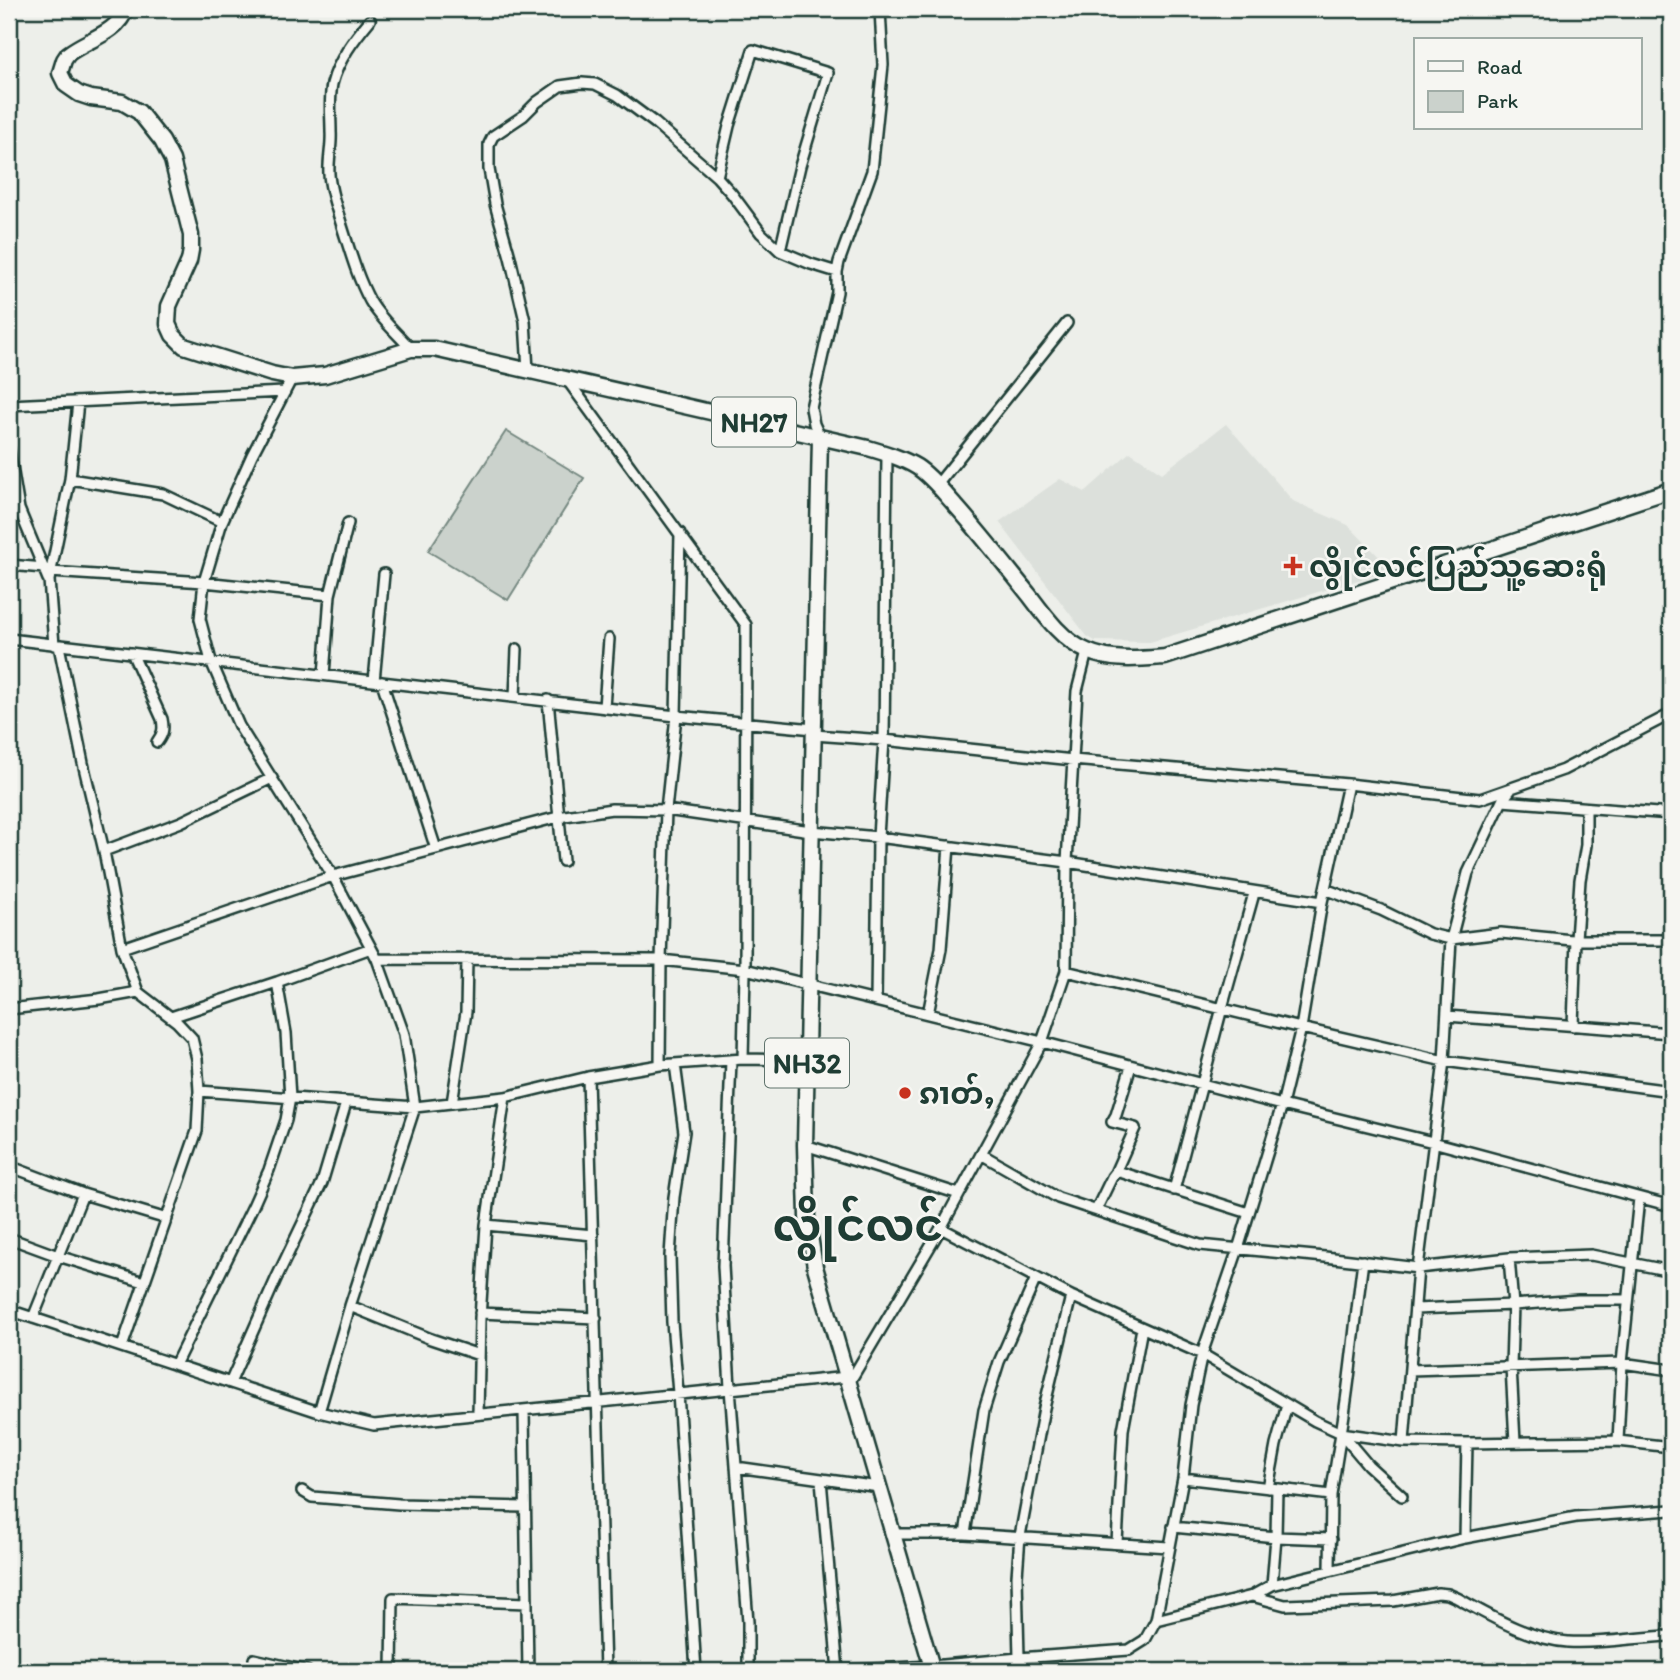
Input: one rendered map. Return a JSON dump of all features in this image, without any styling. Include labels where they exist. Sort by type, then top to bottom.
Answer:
[{"type":"highway","name":"NH27","points":[[126,9],[124,16],[110,30],[68,54],[61,73],[66,85],[79,94],[122,102],[139,112],[162,141],[172,160],[191,235],[191,250],[189,261],[169,306],[167,324],[184,346],[292,378],[325,375],[411,349],[434,349],[868,447],[902,458],[937,485],[977,529],[1065,637],[1087,652],[1112,659],[1166,657],[1671,490]]},
{"type":"highway","name":"NH32","points":[[820,437],[805,1146],[807,1217],[815,1267],[932,1669]]},
{"type":"street","points":[[820,437],[811,408],[837,292],[837,272],[845,241],[872,171],[883,65],[880,9]]},
{"type":"street","points":[[370,20],[342,60],[333,82],[330,103],[332,140],[328,172],[332,195],[351,257],[370,301],[386,324],[411,349]]},
{"type":"street","points":[[717,177],[729,126],[753,50],[828,73],[800,166],[780,251]]},
{"type":"street","points":[[528,370],[525,321],[495,204],[489,169],[489,144],[493,136],[560,86],[582,83],[595,85],[617,95],[655,123],[717,177],[761,233],[780,251],[837,272]]},
{"type":"street","points":[[937,485],[1067,323]]},
{"type":"street","points":[[292,378],[252,455],[222,522],[204,582],[200,619],[211,661],[239,726],[333,876],[377,959],[404,1034],[415,1107],[350,1306],[319,1412]]},
{"type":"street","points":[[567,379],[746,625],[743,1059]]},
{"type":"street","points":[[9,405],[285,392]]},
{"type":"street","points":[[48,574],[70,479],[78,402]]},
{"type":"street","points":[[9,450],[19,509],[48,574],[56,646],[104,851],[121,948],[138,992],[172,1017],[192,1038],[197,1059],[200,1091],[197,1131],[122,1348]]},
{"type":"street","points":[[876,1001],[878,837],[884,740],[887,454]]},
{"type":"street","points":[[70,479],[163,494],[222,522]]},
{"type":"street","points":[[324,675],[330,594],[348,523]]},
{"type":"street","points":[[660,1065],[666,810],[676,716],[680,533]]},
{"type":"street","points":[[9,565],[48,574],[204,582],[330,594]]},
{"type":"street","points":[[384,574],[378,681],[436,849]]},
{"type":"street","points":[[9,639],[884,740],[1480,799],[1563,770],[1671,714]]},
{"type":"street","points":[[604,707],[609,639]]},
{"type":"street","points":[[515,697],[517,649]]},
{"type":"street","points":[[9,1311],[319,1412],[374,1425],[730,1388],[848,1380],[941,1228],[1042,1042],[1066,971],[1067,862],[1077,691],[1087,652]]},
{"type":"street","points":[[132,653],[162,719],[164,729],[157,742]]},
{"type":"street","points":[[548,700],[563,862]]},
{"type":"street","points":[[104,851],[181,822],[272,778]]},
{"type":"street","points":[[821,1480],[837,1671],[932,1669],[1019,1658],[1129,1650],[1146,1640],[1156,1620],[1183,1478],[1191,1405],[1202,1354],[1238,1249],[1282,1105],[1301,1028],[1322,902],[1348,784]]},
{"type":"street","points":[[1404,1442],[1418,1268],[1444,1061],[1451,939],[1468,873],[1502,801],[1513,788]]},
{"type":"street","points":[[1502,801],[1671,814]]},
{"type":"street","points":[[1573,1026],[1576,939],[1587,808]]},
{"type":"street","points":[[121,948],[333,876],[558,817],[612,809],[666,810],[811,831],[949,846],[1322,902]]},
{"type":"street","points":[[928,1014],[941,949],[949,846]]},
{"type":"street","points":[[1325,889],[1381,910],[1430,934],[1451,939],[1501,933],[1576,939],[1671,940]]},
{"type":"street","points":[[1174,1189],[1253,897]]},
{"type":"street","points":[[172,1017],[371,948]]},
{"type":"street","points":[[377,959],[661,960],[745,969],[1433,1142],[1671,1206]]},
{"type":"street","points":[[452,1103],[466,1012],[467,959]]},
{"type":"street","points":[[1066,971],[1444,1061],[1671,1091]]},
{"type":"street","points":[[175,1365],[269,1170],[286,1120],[290,1098],[286,1033],[277,982]]},
{"type":"street","points":[[9,1009],[138,992]]},
{"type":"street","points":[[1447,1016],[1671,1033]]},
{"type":"street","points":[[200,1091],[415,1107],[505,1097],[588,1077],[660,1065],[743,1059],[807,1060]]},
{"type":"street","points":[[731,1060],[723,1266],[748,1622],[748,1671]]},
{"type":"street","points":[[675,1064],[684,1132],[674,1197],[670,1256],[671,1322],[696,1671]]},
{"type":"street","points":[[1096,1210],[1135,1128],[1112,1122],[1131,1066]]},
{"type":"street","points":[[588,1077],[604,1671]]},
{"type":"street","points":[[478,1415],[480,1313],[486,1225],[505,1097]]},
{"type":"street","points":[[230,1383],[322,1183],[346,1103]]},
{"type":"street","points":[[805,1146],[959,1194]]},
{"type":"street","points":[[981,1154],[1058,1198],[1200,1245],[1418,1268],[1509,1258],[1591,1255],[1671,1270]]},
{"type":"street","points":[[9,1166],[83,1194],[167,1219]]},
{"type":"street","points":[[1115,1173],[1120,1172],[1249,1213]]},
{"type":"street","points":[[33,1318],[83,1194]]},
{"type":"street","points":[[1618,1441],[1622,1363],[1639,1198]]},
{"type":"street","points":[[486,1225],[593,1234]]},
{"type":"street","points":[[941,1228],[1070,1296],[1202,1354],[1315,1421],[1341,1433],[1404,1442],[1618,1441],[1671,1447]]},
{"type":"street","points":[[9,1238],[144,1282]]},
{"type":"street","points":[[1509,1258],[1513,1305],[1511,1366],[1515,1442]]},
{"type":"street","points":[[1330,1570],[1331,1495],[1349,1387],[1363,1261]]},
{"type":"street","points":[[965,1534],[984,1410],[999,1362],[1036,1278]]},
{"type":"street","points":[[1019,1658],[1017,1576],[1020,1536],[1044,1408],[1070,1296]]},
{"type":"street","points":[[1415,1309],[1578,1300],[1628,1300]]},
{"type":"street","points":[[350,1306],[479,1355]]},
{"type":"street","points":[[480,1313],[596,1318]]},
{"type":"street","points":[[1117,1543],[1123,1430],[1143,1328]]},
{"type":"street","points":[[1410,1370],[1622,1363],[1671,1370]]},
{"type":"street","points":[[1272,1585],[1276,1537],[1272,1488],[1276,1445],[1287,1405]]},
{"type":"street","points":[[524,1410],[528,1671]]},
{"type":"street","points":[[1341,1433],[1367,1465],[1402,1496]]},
{"type":"street","points":[[1465,1538],[1467,1443]]},
{"type":"street","points":[[736,1467],[879,1487]]},
{"type":"street","points":[[1183,1478],[1331,1495]]},
{"type":"street","points":[[302,1490],[312,1497],[399,1504],[525,1507]]},
{"type":"street","points":[[1156,1620],[1252,1596],[1272,1585],[1465,1538],[1576,1517],[1671,1510]]},
{"type":"street","points":[[1173,1527],[1276,1537],[1331,1539]]},
{"type":"street","points":[[894,1534],[1020,1536],[1169,1547]]},
{"type":"street","points":[[1252,1596],[1285,1605],[1393,1601],[1438,1593],[1457,1598],[1518,1630],[1564,1642],[1671,1636]]},
{"type":"street","points":[[392,1671],[393,1598],[527,1602]]},
{"type":"street","points":[[254,1659],[307,1671]]},
{"type":"shaded area","points":[[1226,424],[1293,501],[1348,525],[1392,570],[1150,642],[1095,641],[1087,636],[999,522],[1060,479],[1085,492],[1130,452],[1162,473]]},
{"type":"green space","points":[[506,431],[584,478],[508,600],[428,551]]},
{"type":"place","name":"လွိုင်လင်ပြည်သူ့ဆေးရုံ","points":[[1293,566]]},
{"type":"place","name":"ၵၢတ်ႇ","points":[[905,1093]]},
{"type":"district","name":"လွိုင်လင်","points":[[858,1225]]}]
